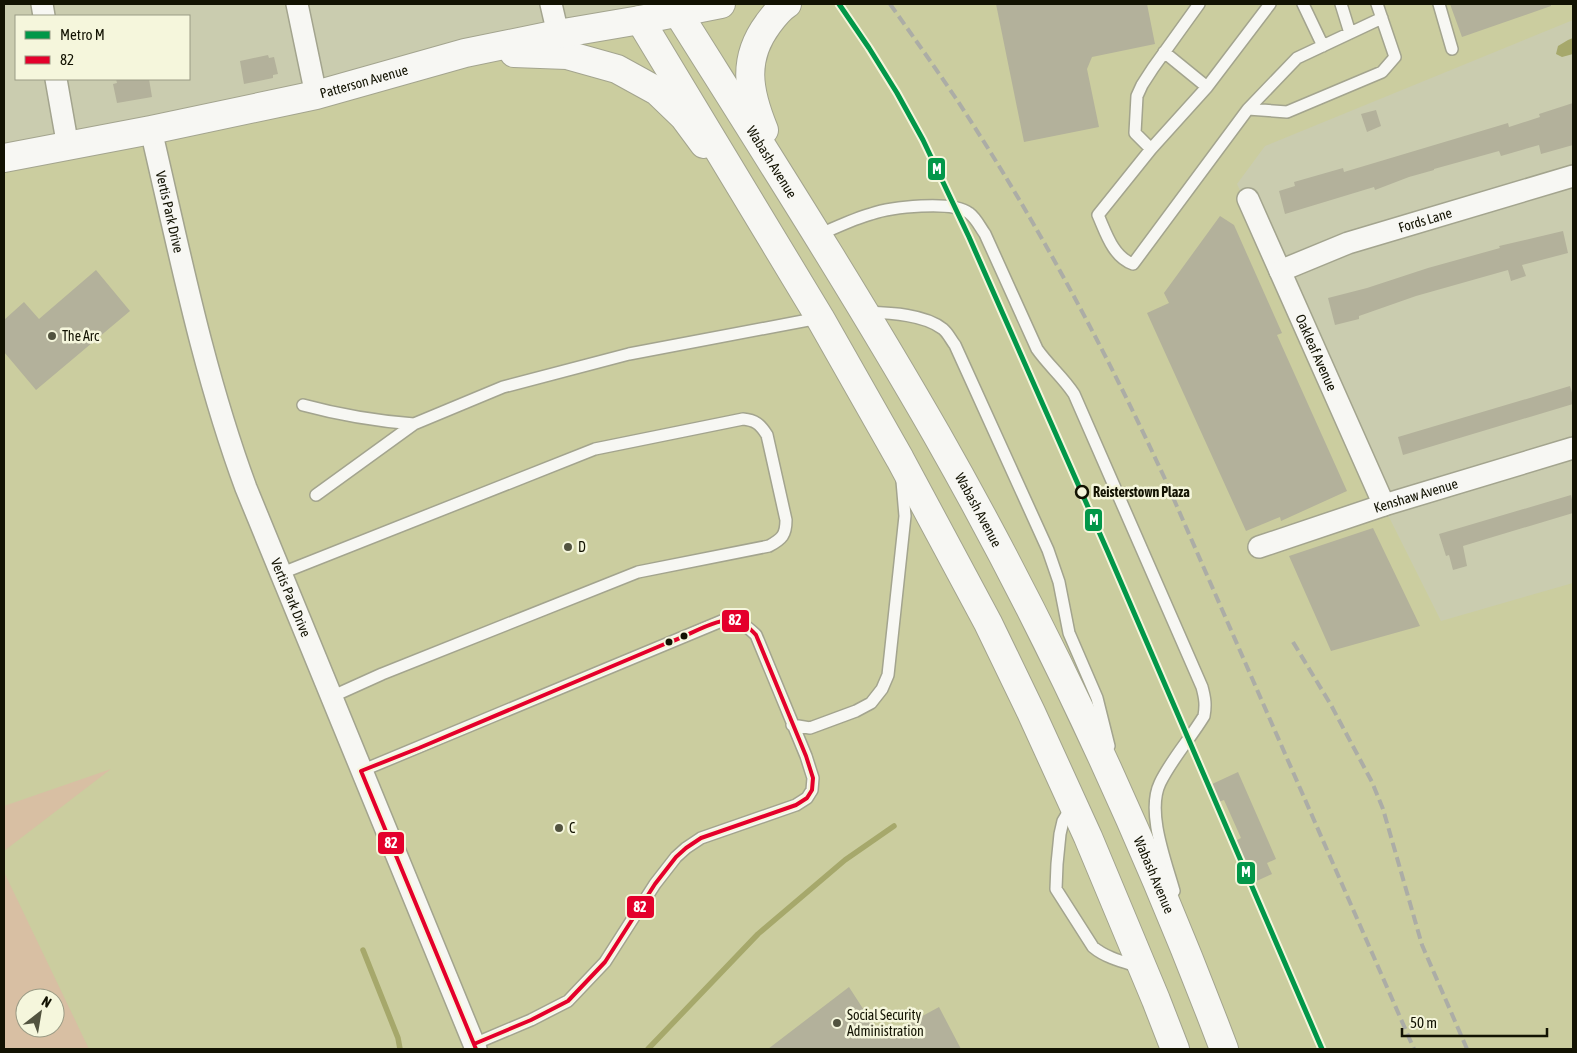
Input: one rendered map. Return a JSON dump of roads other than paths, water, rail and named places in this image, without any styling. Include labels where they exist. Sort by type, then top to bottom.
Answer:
[{"type":"main road","name":"Patterson Avenue","points":[[4,158],[68,147],[316,95],[465,53],[558,34],[634,12],[721,4]]},
{"type":"main road","points":[[787,4],[779,9],[760,35],[752,52],[749,74],[752,99],[792,196]]},
{"type":"main road","name":"Wabash Avenue","points":[[675,8],[865,312],[938,437],[1025,598],[1126,810],[1196,975],[1224,1049]]},
{"type":"main road","points":[[634,12],[762,219],[820,318],[900,459],[988,623],[1088,837],[1175,1049]]},
{"type":"main road","points":[[465,53],[521,52],[567,55],[617,69],[657,91],[684,117],[762,219]]},
{"type":"street","points":[[296,4],[316,95]]},
{"type":"street","points":[[551,4],[558,34]]},
{"type":"street","points":[[56,80],[68,147]]},
{"type":"street","name":"Vertis Park Drive","points":[[151,130],[200,340],[230,444],[246,488],[361,771],[475,1046]]},
{"type":"street","name":"Fords Lane","points":[[1280,271],[1348,243],[1573,176]]},
{"type":"street","name":"Oakleaf Avenue","points":[[1248,199],[1384,505]]},
{"type":"street","name":"Kenshaw Avenue","points":[[1259,547],[1384,505],[1573,448]]},
{"type":"lane","points":[[1151,149],[1136,133],[1137,96],[1149,74],[1199,4]]},
{"type":"lane","points":[[1270,4],[1207,87],[1151,149],[1098,215],[1118,254],[1125,261],[1133,264],[1248,109],[1297,58],[1382,18]]},
{"type":"lane","points":[[1303,4],[1323,46]]},
{"type":"lane","points":[[1341,4],[1350,34]]},
{"type":"lane","points":[[1248,109],[1287,112],[1382,72],[1395,58],[1377,4]]},
{"type":"lane","points":[[1439,4],[1452,50]]},
{"type":"lane","points":[[1164,52],[1207,87]]},
{"type":"lane","points":[[818,235],[869,214],[884,210],[938,206],[952,207],[968,213],[985,234],[1037,349],[1074,394],[1204,696],[1206,706],[1204,716],[1159,785],[1155,803],[1157,828],[1196,975]]},
{"type":"lane","points":[[865,312],[896,314],[935,324],[944,330],[955,345],[1048,550],[1058,582],[1069,633],[1097,698],[1126,810]]},
{"type":"lane","points":[[316,495],[414,424],[503,387],[629,354],[820,318]]},
{"type":"lane","points":[[303,405],[335,414],[376,421],[414,424]]},
{"type":"lane","points":[[282,573],[595,449],[742,419],[754,420],[767,435],[786,520],[786,530],[780,539],[769,546],[638,572],[382,674],[331,697]]},
{"type":"lane","points":[[792,725],[810,728],[856,712],[871,703],[882,689],[888,675],[905,516],[900,459]]},
{"type":"lane","points":[[361,771],[724,620],[736,620],[756,635],[814,778],[812,790],[807,798],[796,805],[701,838],[686,848],[676,857],[655,884],[605,962],[568,1001],[475,1046]]},
{"type":"lane","points":[[1073,805],[1063,821],[1060,834],[1056,889],[1092,947],[1098,952],[1142,968]]},
{"type":"waterway","points":[[648,1049],[758,934],[845,860],[894,826]]},
{"type":"waterway","points":[[363,950],[398,1038],[400,1049]]},
{"type":"railway","points":[[890,4],[955,97],[1013,189],[1041,236],[1118,381],[1165,479],[1414,1049]]},
{"type":"railway","points":[[1293,642],[1331,705],[1372,782],[1383,809],[1422,945],[1467,1049]]},
{"type":"metro line","name":"M","points":[[839,4],[897,93],[923,140],[969,237],[1107,550],[1322,1049]]},
{"type":"place","name":"The Arc","points":[[52,336]]},
{"type":"place","name":"Reisterstown Plaza","points":[[1082,492]]},
{"type":"place","name":"D","points":[[568,547]]},
{"type":"place","name":"C","points":[[559,828]]},
{"type":"place","name":"Social Security Administration","points":[[837,1023]]}]
